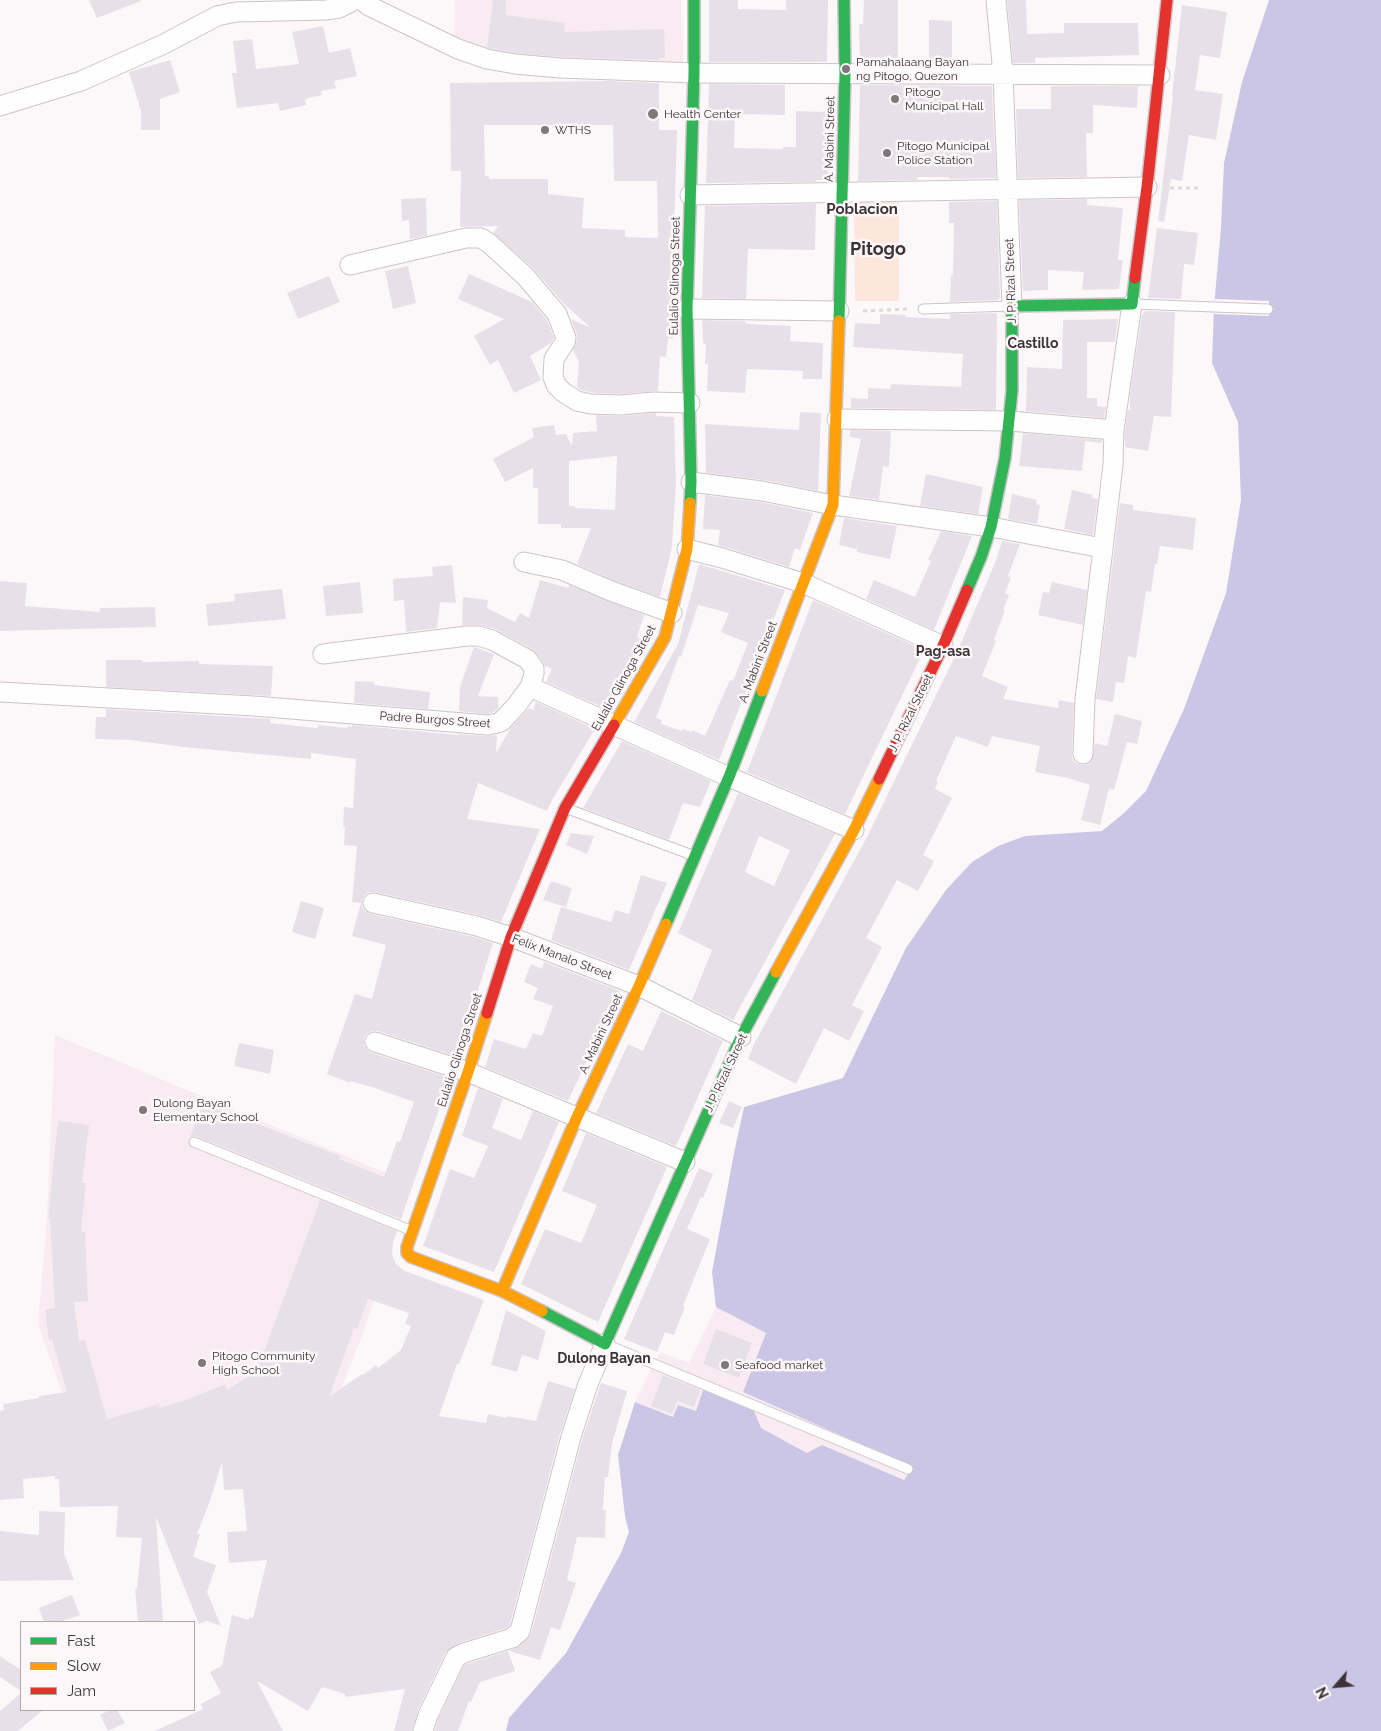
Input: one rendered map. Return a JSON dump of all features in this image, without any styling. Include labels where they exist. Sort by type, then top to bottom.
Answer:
[{"type":"street","points":[[0,106],[81,81],[164,44],[217,16],[236,12],[326,10],[339,8],[355,0]]},
{"type":"street","points":[[362,0],[369,6],[437,40],[486,59],[515,64],[560,68],[694,73],[1160,75]]},
{"type":"street","name":"Eulalio Glinoga Street","points":[[502,1291],[411,1257],[406,1251],[407,1244],[468,1072],[511,938],[565,808],[664,637],[672,613],[687,549],[691,482],[688,309],[694,0]]},
{"type":"street","name":"A. Mabini Street","points":[[502,1291],[577,1116],[638,986],[729,777],[833,505],[843,192],[844,0]]},
{"type":"street","name":"J. P. Rizal Street","points":[[605,1344],[741,1037],[854,830],[943,646],[981,557],[991,527],[1005,458],[1012,390],[1012,306],[1008,190],[1003,74],[996,0]]},
{"type":"street","points":[[1082,754],[1085,699],[1112,465],[1114,430],[1147,187],[1167,0]]},
{"type":"street","points":[[690,194],[1147,187]]},
{"type":"street","points":[[350,265],[466,238],[481,238],[526,277],[557,314],[566,338],[554,359],[553,377],[556,385],[563,392],[577,401],[591,404],[690,403]]},
{"type":"street","points":[[1012,306],[1132,304]]},
{"type":"street","points":[[688,309],[840,311]]},
{"type":"street","points":[[837,419],[1010,421],[1114,430]]},
{"type":"street","points":[[691,482],[762,491],[833,505],[991,527],[1102,548]]},
{"type":"street","points":[[687,549],[803,583],[943,646]]},
{"type":"street","points":[[524,562],[562,570],[611,591],[672,613]]},
{"type":"street","points":[[323,654],[467,636],[478,636],[492,640],[527,659],[534,668],[530,687],[729,777],[854,830]]},
{"type":"street","name":"Padre Burgos Street","points":[[0,692],[254,706],[488,725],[502,721],[530,687]]},
{"type":"street","name":"Felix Manalo Street","points":[[373,903],[477,926],[511,938],[638,986],[741,1037]]},
{"type":"street","points":[[375,1042],[468,1072],[685,1162]]},
{"type":"street","points":[[423,1731],[428,1715],[456,1657],[512,1638],[520,1631],[571,1437],[588,1384],[605,1344],[502,1291]]},
{"type":"lane","points":[[1132,304],[1268,309]]},
{"type":"lane","points":[[923,309],[1012,306]]},
{"type":"lane","points":[[565,808],[695,856]]},
{"type":"lane","points":[[194,1142],[412,1230]]},
{"type":"lane","points":[[605,1344],[908,1469]]},
{"type":"path","points":[[1147,187],[1199,188]]},
{"type":"path","points":[[840,311],[923,309]]},
{"type":"shaded area","points":[[455,0],[682,0],[683,66],[560,66],[454,45]]},
{"type":"shaded area","points":[[1269,0],[1381,0],[1381,1731],[506,1731],[509,1718],[566,1653],[621,1553],[629,1532],[625,1516],[618,1455],[635,1402],[673,1417],[678,1405],[696,1411],[703,1390],[754,1411],[761,1428],[807,1453],[822,1445],[904,1480],[913,1467],[743,1392],[766,1333],[716,1307],[712,1272],[744,1107],[843,1078],[906,948],[946,890],[972,862],[998,846],[1025,836],[1102,831],[1146,791],[1184,709],[1226,593],[1241,500],[1238,422],[1212,363],[1214,307],[1221,228],[1224,163],[1242,82]]},
{"type":"shaded area","points":[[854,202],[899,202],[899,301],[855,301]]},
{"type":"shaded area","points":[[55,1035],[413,1184],[363,1333],[339,1394],[323,1443],[89,1470],[38,1324],[47,1219]]},
{"type":"shaded area","points":[[716,1307],[766,1333],[743,1392],[914,1466],[904,1480],[822,1445],[808,1453],[761,1428],[703,1390],[696,1411],[673,1417],[635,1402],[660,1352],[689,1363]]},
{"type":"pier","points":[[1215,299],[1269,301],[1269,316],[1214,314]]},
{"type":"building","points":[[89,0],[140,0],[141,1],[97,18]]},
{"type":"building","points":[[493,0],[506,0],[506,15],[565,23],[564,32],[664,29],[665,58],[659,58],[659,60],[561,57],[516,53],[487,47]]},
{"type":"building","points":[[709,0],[738,0],[738,9],[786,10],[786,0],[828,0],[827,62],[709,62]]},
{"type":"building","points":[[864,0],[898,0],[898,63],[860,62],[859,24],[863,24]]},
{"type":"building","points":[[1007,0],[1026,0],[1027,34],[1064,33],[1064,23],[1138,23],[1139,55],[1035,58],[1035,63],[1013,63]]},
{"type":"building","points":[[1182,5],[1227,12],[1220,58],[1200,55],[1195,90],[1223,94],[1216,140],[1189,135],[1182,181],[1171,179],[1164,222],[1158,221]]},
{"type":"building","points":[[929,20],[952,21],[952,63],[929,63]]},
{"type":"building","points":[[323,26],[329,53],[350,48],[357,76],[334,81],[336,88],[321,91],[322,95],[305,99],[306,105],[280,111],[278,103],[237,108],[232,73],[237,73],[233,41],[252,39],[256,69],[299,64],[292,32]]},
{"type":"building","points":[[170,60],[180,92],[160,99],[160,130],[141,130],[141,111],[129,72]]},
{"type":"building","points":[[607,81],[659,83],[659,130],[677,130],[672,309],[673,339],[668,338],[666,357],[660,356],[658,391],[620,394],[595,393],[581,390],[577,387],[579,362],[573,350],[577,341],[577,335],[571,319],[591,328],[564,304],[534,269],[493,233],[498,226],[460,227],[461,171],[451,171],[450,83]],"holes":[[[484,125],[613,125],[614,181],[657,181],[658,238],[625,237],[625,230],[582,228],[584,198],[548,194],[548,179],[489,179],[489,176],[485,176]]]},
{"type":"building","points":[[709,84],[785,85],[785,115],[735,114],[734,148],[783,149],[783,147],[796,147],[796,111],[829,112],[828,180],[816,180],[816,182],[706,183]]},
{"type":"building","points":[[860,85],[992,86],[996,178],[949,179],[949,177],[917,177],[917,180],[858,181]]},
{"type":"building","points":[[1051,86],[1138,86],[1137,108],[1093,105],[1093,133],[1086,133],[1087,177],[1018,178],[1016,109],[1051,109]]},
{"type":"building","points":[[426,198],[427,236],[410,239],[409,220],[402,221],[401,199]]},
{"type":"building","points":[[1087,199],[1087,205],[1123,208],[1118,260],[1123,260],[1119,289],[1082,290],[1084,272],[1048,270],[1048,290],[1023,291],[1019,200]]},
{"type":"building","points":[[997,201],[1000,297],[998,300],[950,302],[951,275],[953,275],[954,223],[949,223],[949,202]]},
{"type":"building","points":[[816,204],[815,250],[748,249],[746,299],[702,298],[705,206]]},
{"type":"building","points":[[1157,228],[1198,233],[1194,265],[1184,264],[1181,299],[1148,298]]},
{"type":"building","points":[[408,266],[416,303],[393,309],[385,271]]},
{"type":"building","points":[[469,274],[532,302],[547,320],[554,338],[551,343],[530,356],[541,380],[514,393],[498,360],[490,365],[474,336],[504,319],[458,299]]},
{"type":"building","points":[[329,276],[340,302],[298,319],[287,293]]},
{"type":"building","points":[[1145,311],[1175,312],[1171,417],[1154,416],[1148,451],[1125,447],[1125,431],[1128,410],[1130,410],[1130,395],[1142,315]]},
{"type":"building","points":[[997,313],[996,410],[851,408],[851,398],[868,399],[868,388],[890,389],[891,384],[961,387],[963,354],[853,347],[855,323],[880,324],[880,314],[950,319],[950,314]]},
{"type":"building","points":[[1118,319],[1115,342],[1087,342],[1087,398],[1097,398],[1097,406],[1106,407],[1104,418],[1026,411],[1027,367],[1062,369],[1063,320]]},
{"type":"building","points":[[702,320],[745,321],[745,323],[749,324],[791,326],[790,341],[823,343],[822,379],[802,379],[803,371],[747,369],[745,393],[707,391],[708,364],[705,364],[706,344],[703,343]]},
{"type":"building","points":[[800,412],[821,413],[818,491],[764,480],[706,473],[705,424],[799,430]]},
{"type":"building","points":[[656,413],[656,416],[674,417],[676,482],[672,547],[660,597],[615,581],[577,564],[591,528],[561,528],[561,524],[538,524],[538,488],[533,488],[533,468],[505,482],[493,459],[534,437],[532,428],[554,425],[556,435],[566,434],[572,446],[573,433],[597,431],[596,415],[621,416]],"holes":[[[617,456],[615,510],[569,506],[569,461]]]},
{"type":"building","points":[[850,430],[891,431],[889,467],[883,466],[879,500],[849,496],[861,439],[850,437]]},
{"type":"building","points":[[1023,433],[1102,440],[1102,443],[1085,441],[1082,471],[1019,466]]},
{"type":"building","points":[[926,474],[983,487],[978,514],[920,506]]},
{"type":"building","points":[[1072,490],[1093,495],[1092,498],[1098,499],[1093,535],[1064,529]]},
{"type":"building","points":[[1012,494],[1037,500],[1036,504],[1040,505],[1037,524],[1008,519]]},
{"type":"building","points":[[705,495],[760,502],[813,513],[800,550],[795,548],[789,567],[718,545],[720,530],[703,529]]},
{"type":"building","points":[[1120,503],[1133,505],[1133,510],[1196,518],[1193,550],[1160,546],[1151,592],[1146,591],[1136,658],[1128,656],[1124,683],[1116,682],[1113,702],[1096,699]]},
{"type":"building","points":[[844,518],[897,526],[890,559],[857,552],[857,549],[839,545]]},
{"type":"building","points":[[941,531],[972,536],[934,630],[866,599],[874,580],[915,597],[931,561],[928,560]]},
{"type":"building","points":[[1002,541],[1020,544],[1008,576],[1011,577],[1005,593],[1009,595],[1003,610],[1005,610],[994,640],[996,641],[982,676],[1008,687],[1003,699],[1058,708],[1059,700],[1074,703],[1072,754],[1073,760],[1077,764],[1088,764],[1092,760],[1095,743],[1107,746],[1115,714],[1142,721],[1137,744],[1127,742],[1114,790],[1109,789],[1100,825],[1081,820],[1090,785],[1068,778],[1035,772],[1040,746],[992,736],[988,747],[956,736],[936,781],[938,782],[935,789],[952,798],[923,855],[934,861],[918,891],[897,880],[866,938],[882,947],[852,1005],[864,1011],[849,1041],[824,1028],[796,1084],[748,1059],[754,1044],[867,837],[957,652],[995,563]]},
{"type":"building","points":[[699,564],[785,590],[719,760],[634,722],[678,644]],"holes":[[[698,605],[729,613],[721,632],[748,643],[733,681],[730,680],[705,736],[692,730],[692,732],[683,729],[682,731],[661,724],[662,720],[656,718],[679,656],[681,657]]]},
{"type":"building","points":[[452,565],[456,603],[440,602],[437,628],[406,632],[404,600],[394,601],[393,579],[433,576],[432,567]]},
{"type":"building","points":[[540,580],[568,588],[569,585],[644,615],[637,637],[646,641],[606,709],[546,682],[552,669],[544,665],[543,661],[532,649],[495,629],[478,625],[462,625],[463,597],[488,600],[487,608],[515,622],[520,613],[529,618]]},
{"type":"building","points":[[0,581],[27,583],[25,606],[100,612],[100,608],[155,607],[156,627],[0,631]]},
{"type":"building","points":[[360,582],[363,613],[326,616],[323,586]]},
{"type":"building","points":[[1052,582],[1087,590],[1083,625],[1038,615],[1043,592],[1049,593]]},
{"type":"building","points":[[282,589],[286,619],[208,626],[206,604],[235,601],[234,594]]},
{"type":"building","points":[[813,600],[924,650],[845,814],[747,772]]},
{"type":"building","points":[[474,647],[494,654],[478,696],[498,697],[498,709],[487,714],[459,711],[460,687]]},
{"type":"building","points":[[106,660],[142,660],[142,662],[199,661],[199,664],[273,666],[271,696],[106,687]]},
{"type":"building","points":[[355,681],[374,682],[374,685],[430,692],[428,709],[354,703]]},
{"type":"building","points":[[536,702],[595,729],[547,811],[478,783],[467,819],[540,829],[501,922],[479,915],[375,892],[369,892],[362,900],[362,907],[371,914],[493,943],[457,1057],[378,1031],[372,1031],[364,1038],[364,1045],[372,1053],[450,1078],[401,1219],[196,1136],[190,1137],[203,1103],[340,1156],[339,1159],[384,1177],[397,1141],[400,1142],[414,1102],[375,1088],[351,1081],[350,1083],[327,1074],[355,994],[372,999],[386,945],[352,936],[361,903],[352,902],[357,846],[344,845],[345,827],[343,827],[344,807],[353,808],[356,759],[311,753],[311,759],[183,747],[131,740],[95,739],[96,717],[106,717],[106,709],[271,719],[270,723],[317,728],[318,725],[347,728],[348,726],[352,727],[352,725],[458,735],[497,735],[496,753],[510,729],[529,708],[533,710]]},
{"type":"building","points":[[622,741],[711,781],[700,807],[683,803],[669,840],[583,808]]},
{"type":"building","points":[[738,793],[835,834],[733,1020],[692,1000],[712,950],[678,933]],"holes":[[[759,836],[790,850],[774,886],[745,872]]]},
{"type":"building","points":[[571,833],[594,836],[587,854],[566,845]]},
{"type":"building","points":[[641,875],[667,883],[629,970],[551,940],[561,907],[611,922],[615,910],[629,914]]},
{"type":"building","points":[[551,881],[572,888],[566,907],[543,900]]},
{"type":"building","points":[[301,901],[324,908],[315,939],[292,932]]},
{"type":"building","points":[[544,962],[620,991],[568,1101],[485,1067],[494,1039],[526,1049],[533,1033],[542,1036],[553,1006],[533,999],[538,988],[524,982],[531,964],[542,969]]},
{"type":"building","points":[[661,1011],[723,1041],[676,1146],[596,1113],[628,1044],[643,1051]]},
{"type":"building","points":[[239,1043],[274,1050],[270,1074],[234,1066]]},
{"type":"building","points":[[478,1088],[503,1099],[492,1128],[521,1140],[533,1111],[559,1122],[494,1272],[423,1246],[450,1169],[474,1178],[488,1146],[462,1136]]},
{"type":"building","points":[[729,1101],[742,1107],[733,1128],[719,1123]]},
{"type":"building","points":[[58,1121],[89,1125],[82,1183],[86,1183],[81,1232],[85,1232],[88,1301],[74,1302],[79,1341],[85,1340],[107,1419],[159,1404],[160,1408],[189,1399],[225,1384],[227,1390],[257,1371],[320,1200],[397,1231],[393,1242],[392,1254],[396,1264],[405,1271],[484,1300],[459,1364],[457,1364],[439,1416],[486,1423],[488,1414],[536,1421],[548,1381],[575,1389],[560,1434],[510,1625],[459,1643],[446,1652],[418,1710],[412,1731],[394,1731],[405,1689],[345,1697],[345,1694],[322,1687],[308,1711],[257,1681],[283,1731],[155,1731],[203,1709],[201,1704],[221,1693],[210,1672],[222,1666],[232,1615],[249,1620],[249,1617],[253,1618],[267,1560],[229,1563],[227,1532],[247,1531],[243,1489],[224,1490],[222,1462],[197,1534],[200,1534],[193,1557],[216,1565],[207,1592],[221,1626],[207,1621],[199,1624],[156,1517],[163,1621],[138,1621],[135,1589],[137,1589],[142,1538],[116,1537],[118,1506],[60,1507],[59,1479],[55,1479],[55,1476],[23,1479],[24,1498],[0,1500],[0,1411],[4,1410],[3,1404],[67,1392],[52,1339],[49,1340],[45,1310],[55,1308],[50,1219],[48,1218]],"holes":[[[368,1299],[409,1313],[405,1324],[411,1326],[401,1350],[378,1368],[376,1365],[329,1397],[354,1328],[357,1329]]]},
{"type":"building","points":[[586,1133],[667,1167],[598,1322],[521,1284],[545,1229],[581,1243],[597,1205],[562,1191]]},
{"type":"building","points":[[699,1168],[713,1174],[687,1229],[710,1239],[683,1306],[685,1307],[674,1335],[665,1332],[657,1352],[624,1339]]},
{"type":"building","points":[[506,1310],[546,1331],[538,1360],[522,1355],[517,1372],[491,1365]]},
{"type":"building","points":[[716,1329],[752,1343],[739,1378],[703,1364]]},
{"type":"building","points":[[663,1375],[700,1390],[694,1407],[677,1401],[672,1414],[651,1406]]},
{"type":"building","points":[[601,1383],[627,1391],[612,1444],[608,1477],[605,1477],[603,1510],[606,1510],[605,1538],[577,1537],[567,1580],[576,1583],[560,1630],[551,1627],[540,1660],[509,1651],[519,1646],[531,1634],[582,1440]]},
{"type":"building","points":[[39,1511],[65,1512],[64,1553],[74,1580],[0,1581],[0,1531],[39,1535]]},
{"type":"building","points":[[72,1595],[80,1615],[62,1621],[44,1621],[39,1608]]},
{"type":"building","points":[[508,1651],[515,1671],[480,1682],[471,1702],[469,1701],[458,1731],[435,1731],[438,1719],[464,1665]]},
{"type":"building","points":[[0,1656],[20,1669],[20,1690],[0,1677]]},
{"type":"building","points":[[20,1694],[20,1711],[42,1711],[18,1731],[0,1731],[0,1711]]},
{"type":"building","points":[[108,1711],[118,1711],[125,1723],[108,1731],[100,1715]]},
{"type":"traffic: fast","points":[[690,503],[687,309],[694,73],[694,0]]},
{"type":"traffic: fast","points":[[839,321],[845,73],[844,0]]},
{"type":"traffic: fast","points":[[967,590],[991,527],[1005,458],[1012,391],[1012,306],[1132,304],[1135,278]]},
{"type":"traffic: fast","points":[[666,924],[729,777],[762,691]]},
{"type":"traffic: fast","points":[[542,1311],[605,1344],[741,1037],[776,972]]},
{"type":"traffic: slow","points":[[762,691],[833,505],[839,321]]},
{"type":"traffic: slow","points":[[614,725],[665,637],[687,549],[690,503]]},
{"type":"traffic: slow","points":[[776,972],[854,830],[879,779]]},
{"type":"traffic: slow","points":[[502,1291],[577,1117],[666,924]]},
{"type":"traffic: slow","points":[[487,1013],[407,1247],[407,1253],[411,1257],[502,1291],[542,1311]]},
{"type":"traffic: jam","points":[[1135,278],[1147,187],[1167,0]]},
{"type":"traffic: jam","points":[[879,779],[943,646],[967,590]]},
{"type":"traffic: jam","points":[[487,1013],[511,937],[565,808],[614,725]]},
{"type":"place","name":"Pamahalaang Bayan ng Pitogo, Quezon","points":[[846,69]]},
{"type":"place","name":"Pitogo Municipal Hall","points":[[895,99]]},
{"type":"place","name":"Health Center","points":[[653,114]]},
{"type":"place","name":"WTHS","points":[[545,130]]},
{"type":"place","name":"Pitogo Municipal Police Station","points":[[887,153]]},
{"type":"place","name":"Dulong Bayan Elementary School","points":[[143,1110]]},
{"type":"place","name":"Pitogo Community High School","points":[[202,1363]]},
{"type":"place","name":"Seafood market","points":[[725,1365]]},
{"type":"district","name":"Poblacion","points":[[862,209]]},
{"type":"district","name":"Pitogo","points":[[878,250]]},
{"type":"district","name":"Castillo","points":[[1033,344]]},
{"type":"district","name":"Pag-asa","points":[[943,652]]},
{"type":"district","name":"Dulong Bayan","points":[[604,1359]]}]
